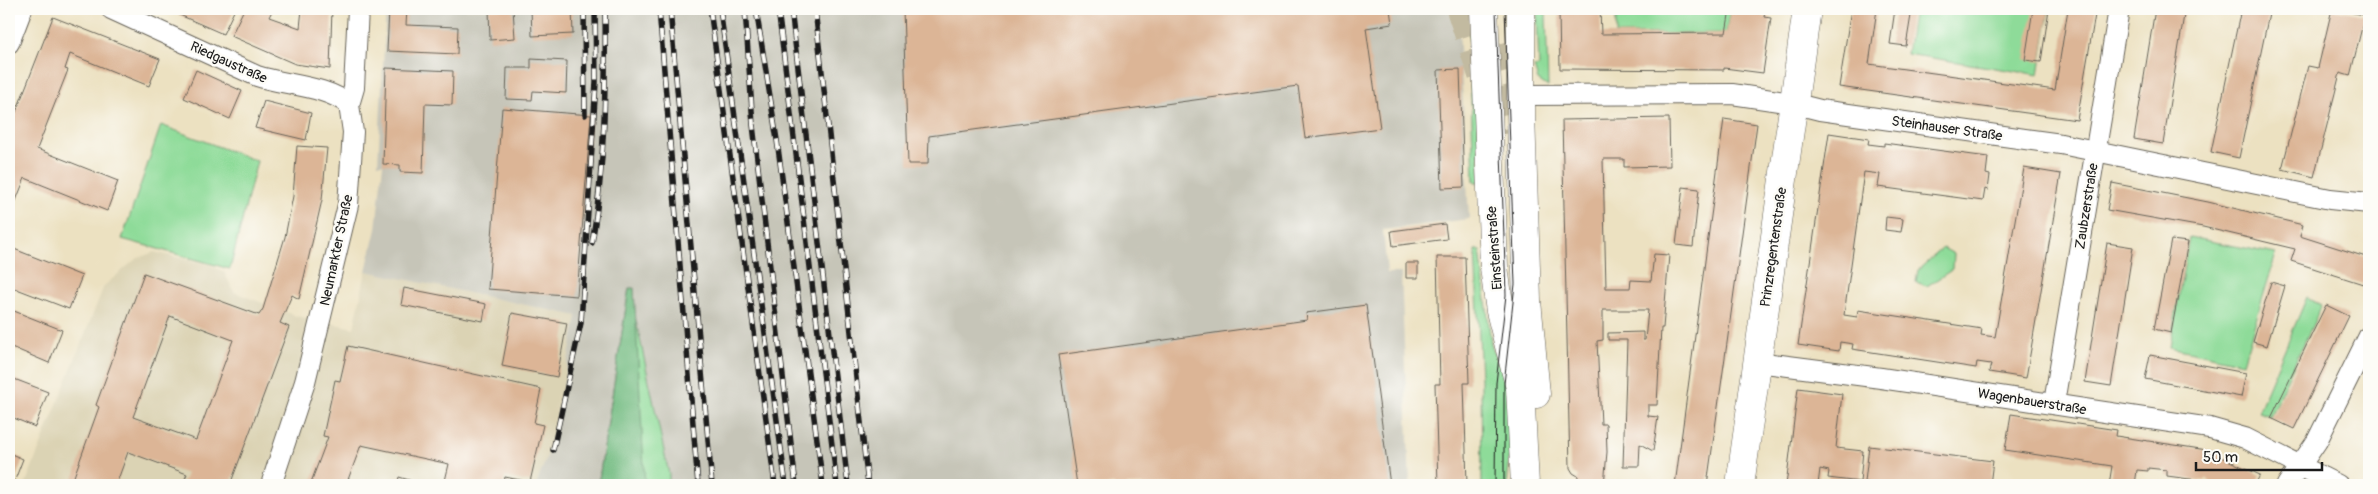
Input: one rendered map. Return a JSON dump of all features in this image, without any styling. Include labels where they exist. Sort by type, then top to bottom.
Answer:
[{"type":"main road","name":"Einsteinstraße","points":[[1484,9],[1494,267],[1500,311],[1520,388],[1525,485]]},
{"type":"main road","points":[[1521,9],[1521,95],[1527,301],[1535,380],[1540,485]]},
{"type":"main road","name":"Prinzregentenstraße","points":[[1740,485],[1792,103],[1807,9]]},
{"type":"street","points":[[9,44],[22,9]]},
{"type":"street","name":"Riedgaustraße","points":[[111,9],[257,76],[275,82],[330,94],[349,105]]},
{"type":"street","name":"Neumarkter Straße","points":[[271,485],[305,382],[348,205],[353,132],[349,105],[354,88],[358,9]]},
{"type":"street","name":"Zaubzerstraße","points":[[2054,404],[2119,9]]},
{"type":"street","name":"Steinhauser Straße","points":[[1521,95],[1732,94],[1792,103],[1820,110],[2061,144],[2330,199],[2369,203]]},
{"type":"street","points":[[2287,485],[2317,441],[2369,336]]},
{"type":"street","name":"Wagenbauerstraße","points":[[1757,362],[2210,428],[2245,438],[2338,485]]},
{"type":"shaded area","points":[[386,9],[1458,9],[1469,219],[1383,230],[1387,273],[1401,273],[1410,485],[669,485],[629,290],[598,485],[536,485],[550,448],[577,316],[366,271],[376,229],[383,164],[378,164]]},
{"type":"shaded area","points":[[154,252],[210,265],[224,272],[234,292],[296,316],[354,328],[366,271],[577,316],[550,448],[536,485],[25,485],[104,286],[136,259]]},
{"type":"green space","points":[[1468,9],[1475,9],[1480,182],[1474,182]]},
{"type":"green space","points":[[1616,9],[1730,9],[1726,33],[1616,34]]},
{"type":"green space","points":[[1914,9],[2049,9],[2039,75],[1907,54]]},
{"type":"green space","points":[[1540,12],[1546,12],[1548,87],[1538,80],[1534,67],[1539,66],[1537,15]]},
{"type":"green space","points":[[161,125],[257,161],[230,269],[122,239]]},
{"type":"green space","points":[[2189,237],[2276,254],[2243,363],[2170,347]]},
{"type":"green space","points":[[1943,248],[1954,254],[1953,269],[1927,286],[1916,282],[1918,270]]},
{"type":"green space","points":[[1475,250],[1480,250],[1491,343],[1497,362],[1507,379],[1512,436],[1507,485],[1482,485],[1481,379]]},
{"type":"green space","points":[[629,288],[669,474],[669,485],[598,485]]},
{"type":"green space","points":[[629,288],[634,288],[645,485],[598,485]]},
{"type":"green space","points":[[2307,297],[2322,305],[2270,416],[2258,412]]},
{"type":"building","points":[[166,9],[235,9],[223,34]]},
{"type":"building","points":[[244,9],[273,9],[269,17],[300,28],[302,9],[332,9],[330,69],[295,64],[231,36]]},
{"type":"building","points":[[389,9],[407,9],[406,25],[458,27],[457,54],[387,51]]},
{"type":"building","points":[[489,9],[513,9],[515,38],[490,40]]},
{"type":"building","points":[[531,9],[572,9],[573,34],[532,36]]},
{"type":"building","points":[[903,9],[1390,9],[1392,24],[1366,28],[1380,128],[1305,138],[1298,86],[929,136],[928,164],[908,164]]},
{"type":"building","points":[[1564,9],[1600,9],[1601,34],[1726,33],[1730,9],[1765,9],[1764,17],[1771,18],[1763,73],[1724,68],[1724,70],[1560,69],[1559,11],[1564,11]]},
{"type":"building","points":[[1851,9],[1877,9],[1869,64],[2055,90],[2068,9],[2096,9],[2077,120],[1839,87]]},
{"type":"building","points":[[1895,9],[1912,9],[1906,46],[1890,44]]},
{"type":"building","points":[[2033,9],[2049,9],[2041,62],[2025,60]]},
{"type":"building","points":[[2155,9],[2185,9],[2163,144],[2134,139]]},
{"type":"building","points":[[2241,9],[2270,9],[2239,158],[2211,152]]},
{"type":"building","points":[[2332,9],[2365,15],[2350,76],[2340,73],[2314,177],[2282,169],[2308,66],[2318,68]]},
{"type":"building","points":[[53,17],[160,59],[149,86],[70,54],[65,69],[68,70],[37,149],[118,181],[107,211],[25,178],[9,218],[9,130]]},
{"type":"building","points":[[531,59],[567,61],[566,93],[533,91],[532,100],[506,99],[507,68],[531,68]]},
{"type":"building","points":[[386,68],[453,71],[452,105],[425,104],[423,173],[400,172],[400,165],[383,164]]},
{"type":"building","points":[[1460,69],[1464,187],[1442,188],[1438,70]]},
{"type":"building","points":[[196,70],[242,91],[230,119],[184,98]]},
{"type":"building","points":[[264,101],[311,113],[306,140],[255,128]]},
{"type":"building","points":[[502,108],[591,115],[577,296],[488,289]]},
{"type":"building","points":[[1669,118],[1670,166],[1624,167],[1624,159],[1603,159],[1606,288],[1630,288],[1631,280],[1651,281],[1654,254],[1669,255],[1663,328],[1661,328],[1657,405],[1648,405],[1648,416],[1658,417],[1653,451],[1640,444],[1639,466],[1623,466],[1627,340],[1608,340],[1608,333],[1643,332],[1643,340],[1645,340],[1648,310],[1603,310],[1603,340],[1597,341],[1601,424],[1606,424],[1607,452],[1604,485],[1577,485],[1578,476],[1570,468],[1562,120]]},
{"type":"building","points":[[1724,119],[1757,124],[1707,485],[1675,485]]},
{"type":"building","points":[[1829,133],[1869,139],[1868,144],[1884,146],[1884,143],[1988,157],[1986,174],[1990,175],[1988,190],[1985,189],[1983,201],[1878,187],[1880,174],[1864,172],[1844,315],[1857,317],[1858,310],[1982,329],[1981,335],[1995,337],[2024,168],[2061,174],[2026,378],[1989,372],[1991,364],[1977,362],[1976,368],[1852,349],[1853,344],[1840,342],[1839,351],[1798,345]]},
{"type":"building","points":[[297,146],[327,148],[322,200],[299,299],[292,295],[280,323],[289,327],[230,485],[182,485],[187,474],[128,452],[116,485],[71,485],[99,407],[96,405],[144,273],[259,315],[263,309],[285,237],[293,196]],"holes":[[[170,316],[233,340],[196,440],[133,417]]]},
{"type":"building","points":[[2112,183],[2208,202],[2303,225],[2300,236],[2369,258],[2363,284],[2291,261],[2295,249],[2203,227],[2107,210]]},
{"type":"building","points":[[1683,187],[1699,189],[1693,247],[1676,245]]},
{"type":"building","points":[[1886,217],[1903,219],[1901,232],[1885,230]]},
{"type":"building","points":[[1445,224],[1447,239],[1393,246],[1391,231]]},
{"type":"building","points":[[2171,240],[2188,242],[2171,333],[2154,329]]},
{"type":"building","points":[[2107,243],[2133,247],[2111,386],[2085,382]]},
{"type":"building","points":[[9,247],[82,276],[69,309],[9,286]]},
{"type":"building","points":[[1437,257],[1465,257],[1469,383],[1464,383],[1467,485],[1438,485],[1435,384],[1440,384]]},
{"type":"building","points":[[1406,263],[1418,263],[1418,278],[1406,278]]},
{"type":"building","points":[[2271,282],[2285,286],[2267,346],[2253,342]]},
{"type":"building","points":[[404,288],[486,304],[483,321],[401,305]]},
{"type":"building","points":[[1366,305],[1390,485],[1077,485],[1058,355],[1307,320],[1306,313]]},
{"type":"building","points":[[2326,305],[2349,316],[2294,429],[2271,418]]},
{"type":"building","points":[[9,309],[62,330],[49,363],[9,346]]},
{"type":"building","points":[[512,313],[567,323],[557,377],[502,366]]},
{"type":"building","points":[[348,346],[541,389],[534,423],[543,425],[530,482],[505,477],[503,485],[444,485],[449,464],[361,445],[346,485],[310,485],[328,437],[323,436],[335,380],[340,381]]},
{"type":"building","points":[[2150,355],[2246,373],[2241,397],[2145,379]]},
{"type":"building","points":[[9,377],[48,392],[35,427],[9,416]]},
{"type":"building","points":[[1798,388],[1842,394],[1836,448],[1863,451],[1860,482],[1828,478],[1829,471],[1820,469],[1818,485],[1786,485]]},
{"type":"building","points":[[2011,414],[2117,430],[2116,436],[2220,452],[2219,456],[2260,475],[2255,485],[2214,485],[2206,478],[2205,481],[2167,476],[2167,470],[2148,468],[2148,471],[2137,470],[2135,485],[2109,485],[2112,466],[2005,450]]},
{"type":"building","points":[[1869,446],[1993,461],[1990,485],[1894,485],[1865,482]]},
{"type":"building","points":[[9,453],[23,459],[13,485],[9,485]]},
{"type":"building","points":[[399,477],[426,485],[397,485]]},
{"type":"tunnel","points":[[1460,9],[1484,81]]},
{"type":"tunnel","points":[[1492,46],[1508,98],[1515,132]]},
{"type":"tram line","points":[[1495,485],[1496,383],[1506,295],[1496,9]]},
{"type":"tram line","points":[[1504,485],[1504,384],[1515,284],[1505,9]]},
{"type":"railway","points":[[584,9],[585,115]]},
{"type":"railway","points":[[553,450],[581,323],[596,82],[595,9]]},
{"type":"railway","points":[[592,243],[600,185],[604,126],[605,9]]},
{"type":"railway","points":[[659,9],[698,485]]},
{"type":"railway","points":[[670,9],[712,485]]},
{"type":"railway","points":[[710,9],[775,485]]},
{"type":"railway","points":[[720,9],[786,485]]},
{"type":"railway","points":[[745,9],[753,125],[796,485]]},
{"type":"railway","points":[[756,9],[777,140],[823,485]]},
{"type":"railway","points":[[778,9],[837,485]]},
{"type":"railway","points":[[791,9],[848,485]]},
{"type":"railway","points":[[815,9],[868,485]]}]
